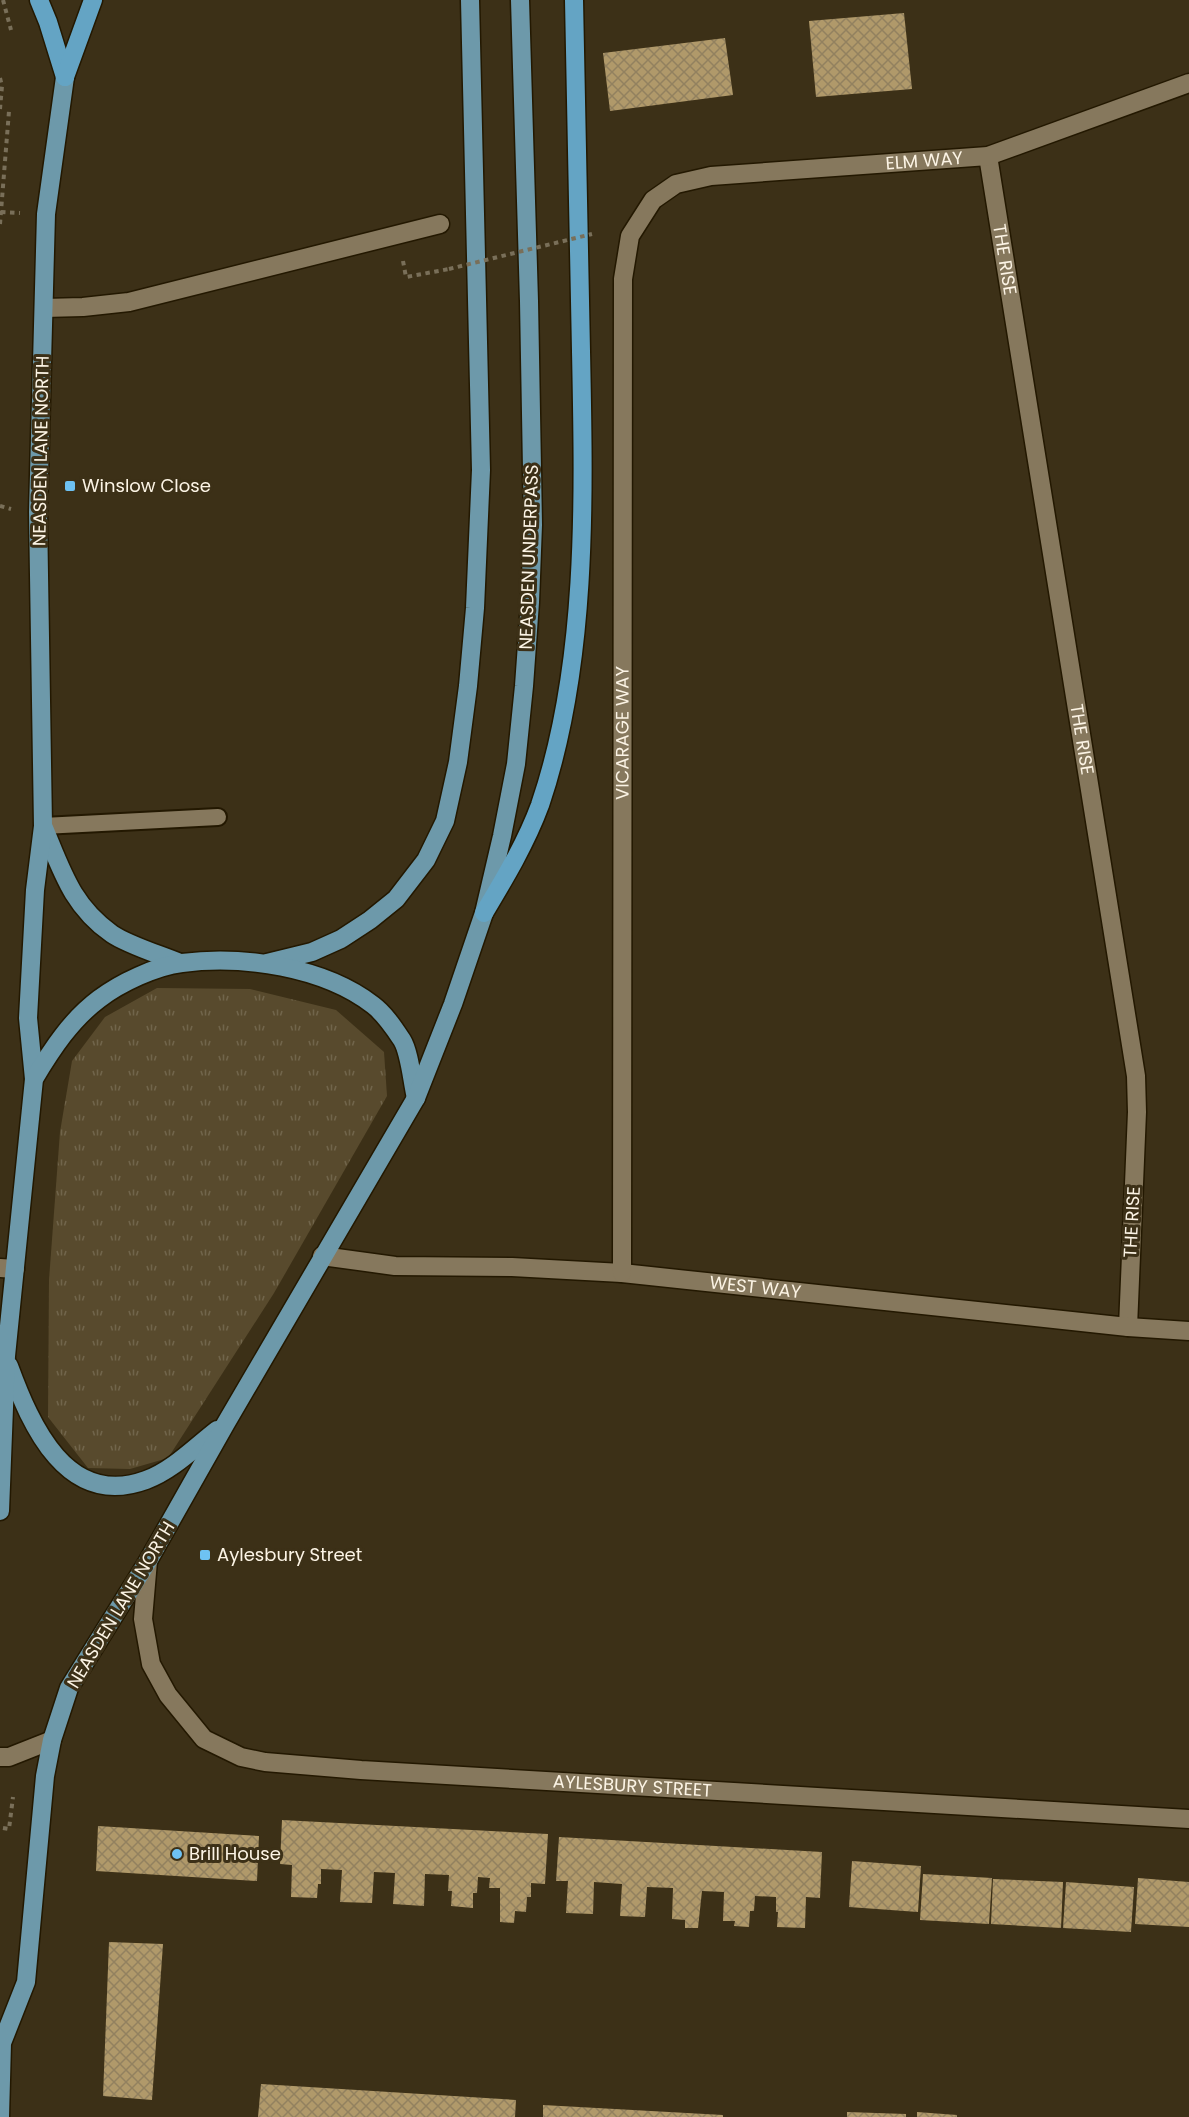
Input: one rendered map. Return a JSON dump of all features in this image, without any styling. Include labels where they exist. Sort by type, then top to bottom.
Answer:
[{"type":"highway","points":[[39,0],[65,77]]},
{"type":"highway","points":[[65,77],[93,0]]},
{"type":"highway","points":[[484,913],[515,861],[539,806],[557,746],[572,663],[580,557],[582,438],[574,0]]},
{"type":"main road","points":[[267,963],[312,952],[341,939],[396,899],[426,860],[445,821],[459,762],[475,608],[481,470],[470,0]]},
{"type":"main road","name":"NEASDEN UNDERPASS","points":[[322,1256],[416,1098],[453,1004],[484,913],[516,764],[531,591],[533,525],[520,0]]},
{"type":"main road","name":"NEASDEN LANE NORTH","points":[[34,1080],[28,1018],[34,891],[43,826],[38,512],[46,214],[65,77]]},
{"type":"main road","name":"NEASDEN LANE NORTH","points":[[43,826],[68,885],[76,900],[88,914],[114,935],[180,963]]},
{"type":"main road","points":[[0,1511],[8,1269],[34,1080],[51,1052],[82,1012],[101,997],[141,976],[180,963],[225,960],[267,963],[329,981],[353,992],[375,1007],[404,1043],[416,1098]]},
{"type":"main road","name":"NEASDEN LANE NORTH","points":[[0,2117],[1,2041],[26,1982],[42,1799],[52,1740],[69,1688],[148,1560],[322,1256]]},
{"type":"main road","points":[[6,1356],[20,1395],[35,1427],[50,1451],[66,1467],[87,1481],[106,1486],[128,1486],[148,1479],[174,1465],[226,1423]]},
{"type":"street","name":"ELM WAY","points":[[653,200],[676,184],[711,176],[988,156],[1189,83]]},
{"type":"street","name":"THE RISE","points":[[988,156],[1136,1076],[1137,1112],[1128,1327]]},
{"type":"street","name":"VICARAGE WAY","points":[[622,1274],[622,279],[630,236],[653,200]]},
{"type":"street","points":[[44,308],[129,302],[440,224]]},
{"type":"street","name":"WEST WAY","points":[[322,1256],[395,1266],[512,1267],[622,1274],[1128,1327],[1189,1331]]},
{"type":"street","name":"AYLESBURY STREET","points":[[148,1560],[143,1619],[151,1664],[168,1695],[204,1739],[241,1757],[264,1762],[385,1771],[1189,1819]]},
{"type":"street","points":[[0,1758],[9,1757],[52,1740]]},
{"type":"lane","points":[[43,826],[218,817]]},
{"type":"path","points":[[3,0],[11,30]]},
{"type":"path","points":[[0,78],[2,86],[0,109]]},
{"type":"path","points":[[0,224],[9,111]]},
{"type":"path","points":[[405,271],[406,277],[592,234]]},
{"type":"path","points":[[0,506],[6,508]]},
{"type":"green space","points":[[157,988],[250,989],[336,1010],[384,1052],[387,1096],[274,1293],[168,1458],[130,1469],[88,1468],[48,1417],[49,1280],[60,1132],[72,1061],[105,1017]]},
{"type":"building","points":[[904,13],[912,89],[816,97],[809,21]]},
{"type":"building","points":[[725,38],[733,95],[610,111],[603,53]]},
{"type":"building","points":[[282,1820],[548,1834],[545,1884],[531,1883],[531,1897],[527,1897],[526,1912],[515,1911],[514,1923],[500,1922],[500,1888],[489,1888],[490,1878],[478,1877],[477,1893],[473,1893],[473,1908],[451,1906],[452,1891],[448,1891],[449,1875],[425,1874],[424,1906],[393,1904],[395,1873],[374,1872],[372,1903],[340,1902],[342,1870],[321,1869],[321,1884],[318,1884],[317,1898],[291,1897],[292,1865],[280,1864]]},
{"type":"building","name":"Brill House","points":[[98,1826],[259,1836],[257,1881],[96,1871]]},
{"type":"building","points":[[559,1837],[822,1852],[820,1898],[806,1897],[805,1928],[777,1927],[776,1897],[755,1896],[754,1911],[750,1911],[749,1927],[734,1926],[735,1921],[723,1921],[724,1892],[702,1891],[698,1928],[685,1928],[685,1920],[672,1919],[673,1888],[647,1887],[645,1917],[620,1916],[622,1884],[594,1882],[593,1914],[566,1913],[568,1881],[556,1881]]},
{"type":"building","points":[[852,1861],[921,1866],[918,1912],[849,1907]]},
{"type":"building","points":[[923,1874],[992,1878],[989,1924],[920,1920]]},
{"type":"building","points":[[1138,1878],[1189,1882],[1189,1927],[1135,1924]]},
{"type":"building","points":[[993,1879],[1063,1882],[1061,1928],[991,1924]]},
{"type":"building","points":[[1066,1882],[1134,1887],[1131,1932],[1063,1928]]},
{"type":"building","points":[[109,1942],[163,1944],[152,2100],[103,2096]]},
{"type":"building","points":[[261,2084],[516,2100],[515,2117],[258,2117]]},
{"type":"building","points":[[543,2105],[723,2115],[723,2117],[543,2117]]},
{"type":"building","points":[[847,2112],[906,2114],[906,2117],[847,2117]]},
{"type":"building","points":[[917,2112],[957,2115],[957,2117],[917,2117]]},
{"type":"place","name":"Winslow Close","points":[[70,486]]},
{"type":"place","name":"Aylesbury Street","points":[[205,1555]]},
{"type":"place","name":"Brill House","points":[[177,1854]]}]
